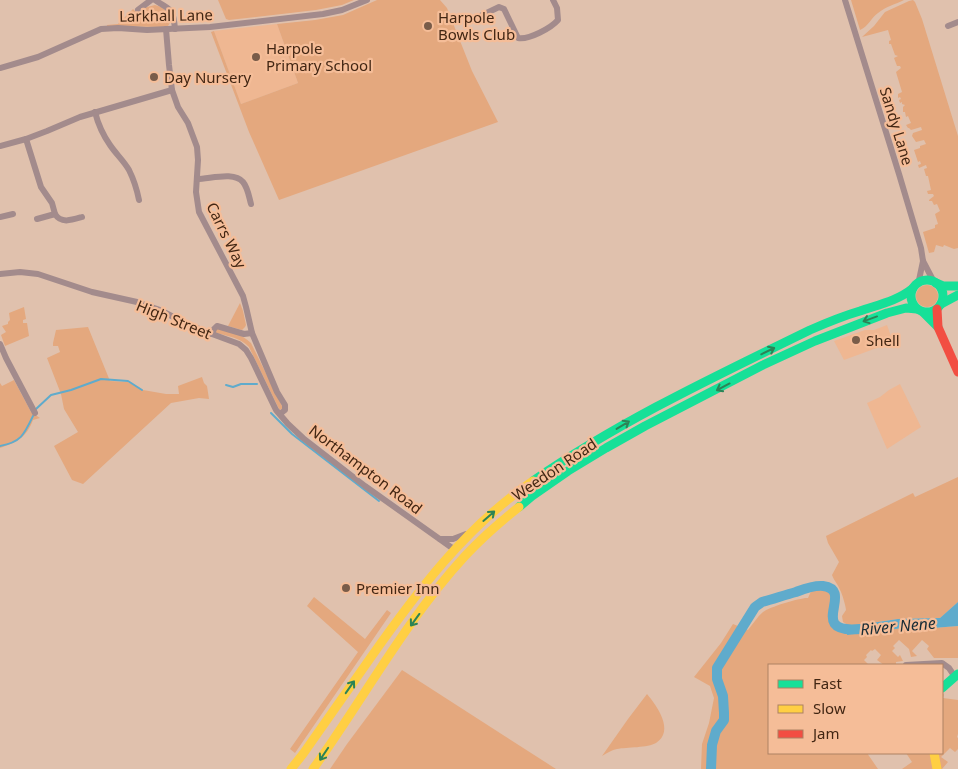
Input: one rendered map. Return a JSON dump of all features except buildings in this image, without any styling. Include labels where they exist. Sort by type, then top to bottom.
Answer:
[{"type":"main road","points":[[938,327],[914,307],[911,293],[914,287],[926,280],[943,286],[958,286]]},
{"type":"main road","points":[[935,283],[939,286],[943,298],[936,314],[938,327],[958,372]]},
{"type":"main road","name":"Weedon Road","points":[[291,769],[417,594],[444,561],[473,530],[521,489],[568,457],[632,420],[738,365],[813,329],[906,294],[914,287]]},
{"type":"main road","points":[[920,311],[931,312],[958,295]]},
{"type":"main road","name":"Weedon Road","points":[[313,769],[431,597],[467,554],[488,533],[556,478],[659,420],[781,356],[827,336],[898,310],[906,308],[920,311]]},
{"type":"main road","points":[[943,687],[957,676]]},
{"type":"main road","points":[[934,754],[937,769]]},
{"type":"street","points":[[138,10],[151,0]]},
{"type":"street","points":[[155,0],[171,10],[175,29]]},
{"type":"street","name":"Larkhall Lane","points":[[0,68],[38,57],[101,29],[147,30],[210,27],[323,14],[342,10],[366,0]]},
{"type":"street","points":[[470,22],[499,6],[504,9],[518,38],[528,38],[555,24],[558,20],[557,8],[553,0]]},
{"type":"street","name":"Sandy Lane","points":[[845,0],[899,174],[921,248],[923,261]]},
{"type":"street","points":[[948,26],[958,22]]},
{"type":"street","name":"Carrs Way","points":[[166,29],[172,90],[197,147],[196,192],[199,212],[242,296],[252,334],[277,392],[285,405],[285,410],[280,414]]},
{"type":"street","points":[[0,146],[26,139],[95,112],[172,90]]},
{"type":"street","points":[[95,112],[110,146],[126,164],[135,184],[139,200]]},
{"type":"street","points":[[26,139],[41,187],[52,203],[55,214],[58,218],[68,221],[82,217]]},
{"type":"street","points":[[197,179],[228,176],[238,178],[245,186],[251,204]]},
{"type":"street","points":[[0,218],[13,214]]},
{"type":"street","points":[[37,219],[55,214]]},
{"type":"street","points":[[923,261],[935,283]]},
{"type":"street","points":[[914,287],[919,280],[923,261]]},
{"type":"street","name":"High Street","points":[[0,274],[20,272],[38,274],[92,292],[138,302],[160,310],[186,324],[239,344],[246,350],[280,414]]},
{"type":"street","points":[[212,334],[217,326],[244,334],[252,334]]},
{"type":"street","points":[[0,344],[35,413]]},
{"type":"street","name":"Northampton Road","points":[[280,414],[303,438],[381,498],[454,550],[467,554]]},
{"type":"street","points":[[444,561],[445,551],[442,541],[453,539],[473,530]]},
{"type":"street","points":[[924,664],[942,663],[957,676]]},
{"type":"shaded area","points":[[218,0],[354,0],[342,5],[316,10],[229,20],[226,19]]},
{"type":"shaded area","points":[[377,0],[440,0],[447,8],[472,71],[498,122],[279,200],[249,132],[211,32],[214,31],[241,104],[298,83],[277,24],[343,15]]},
{"type":"shaded area","points":[[851,0],[904,0],[881,11],[860,30]]},
{"type":"shaded area","points":[[913,0],[922,19],[958,136],[958,248],[954,249],[944,245],[943,247],[936,245],[934,252],[929,253],[923,232],[935,228],[935,225],[938,224],[935,214],[940,211],[937,204],[934,205],[932,201],[929,201],[934,196],[933,194],[928,194],[927,191],[931,190],[928,176],[926,176],[924,169],[927,168],[926,165],[919,168],[918,165],[921,164],[920,161],[918,162],[914,150],[926,144],[924,140],[916,142],[912,136],[913,133],[922,130],[921,127],[911,130],[906,125],[911,123],[908,116],[906,117],[905,112],[903,112],[905,105],[902,102],[900,103],[900,97],[898,98],[898,94],[902,92],[896,72],[901,68],[897,66],[894,58],[898,56],[895,55],[891,44],[889,44],[891,40],[888,30],[862,37],[885,12]]},
{"type":"shaded area","points":[[155,5],[170,14],[171,21],[168,26],[107,26],[118,24],[133,9],[137,13],[143,8]]},
{"type":"shaded area","name":"Harpole Primary School","points":[[277,24],[298,83],[241,104],[214,31]]},
{"type":"shaded area","points":[[927,285],[935,288],[938,296],[935,304],[927,307],[919,304],[916,296],[919,288]]},
{"type":"shaded area","points":[[240,303],[246,325],[242,330],[228,326]]},
{"type":"shaded area","points":[[24,307],[26,319],[23,320],[23,323],[27,323],[29,336],[5,346],[1,335],[6,332],[2,326],[8,324],[10,320],[9,313]]},
{"type":"shaded area","points":[[887,325],[893,342],[844,360],[834,341],[865,330],[874,330]]},
{"type":"shaded area","points":[[88,327],[110,381],[128,382],[143,390],[179,394],[178,386],[202,377],[207,386],[209,399],[199,398],[171,403],[83,484],[72,480],[54,446],[78,432],[64,409],[61,394],[47,358],[60,352],[58,346],[53,346],[56,330]]},
{"type":"shaded area","points":[[216,328],[239,335],[251,343],[283,408],[279,409],[249,347],[238,339],[216,333]]},
{"type":"shaded area","points":[[14,380],[31,412],[40,418],[33,420],[27,431],[20,438],[0,448],[0,383],[2,386]]},
{"type":"shaded area","points":[[900,384],[921,427],[887,449],[867,403]]},
{"type":"shaded area","points":[[958,477],[958,602],[940,618],[898,619],[858,625],[848,625],[843,622],[842,616],[846,610],[841,592],[832,575],[839,562],[826,536],[913,493],[915,497]]},
{"type":"shaded area","points":[[823,586],[831,589],[835,597],[834,625],[848,630],[958,626],[958,658],[934,658],[927,649],[929,646],[922,640],[912,651],[917,656],[911,657],[909,649],[899,640],[893,646],[895,648],[892,651],[898,657],[900,655],[903,661],[896,662],[896,664],[883,664],[877,660],[881,655],[875,649],[866,655],[867,657],[864,660],[868,664],[768,664],[768,754],[868,754],[878,769],[701,769],[702,744],[714,698],[710,686],[694,677],[721,643],[733,624],[748,630],[766,610],[778,605],[808,598],[813,587]]},
{"type":"shaded area","points":[[314,597],[365,639],[387,610],[391,613],[295,753],[290,749],[358,652],[307,606]]},
{"type":"shaded area","points":[[402,670],[556,769],[330,769]]},
{"type":"shaded area","points":[[647,694],[662,718],[664,732],[661,738],[652,745],[617,749],[602,756],[628,719]]},
{"type":"shaded area","points":[[943,698],[958,700],[958,749],[955,752],[950,748],[941,757],[948,762],[940,769],[937,754],[943,754]]},
{"type":"shaded area","points":[[907,754],[931,754],[934,769],[902,769],[912,762]]},
{"type":"water","points":[[958,602],[958,626],[903,628],[847,635],[848,625],[898,619],[940,618]]},
{"type":"waterway","points":[[36,409],[51,395],[101,379],[128,381],[142,390]]},
{"type":"waterway","points":[[226,385],[233,387],[241,384],[257,384]]},
{"type":"waterway","points":[[271,413],[292,434],[379,501]]},
{"type":"waterway","points":[[0,446],[21,437],[33,416]]},
{"type":"waterway","name":"River Nene","points":[[711,769],[712,745],[716,731],[724,720],[723,696],[717,679],[717,668],[755,607],[762,602],[816,586],[823,586],[832,589],[835,595],[833,619],[836,625],[844,629],[860,629]]},
{"type":"traffic: fast","points":[[927,280],[933,281],[938,285],[942,290],[943,296],[942,302],[938,307],[933,311],[927,312],[921,311],[916,307],[912,302],[911,296],[912,290],[916,285],[921,281],[927,280]]},
{"type":"traffic: fast","points":[[936,283],[943,286],[958,286]]},
{"type":"traffic: fast","points":[[533,481],[634,419],[704,382],[810,330],[841,317],[893,300],[912,289]]},
{"type":"traffic: fast","points":[[941,304],[958,295]]},
{"type":"traffic: fast","points":[[519,507],[568,471],[606,448],[763,365],[815,341],[887,313],[906,308],[917,309]]},
{"type":"traffic: fast","points":[[923,312],[938,327]]},
{"type":"traffic: fast","points":[[943,687],[958,674]]},
{"type":"traffic: slow","points":[[291,769],[405,610],[443,563],[485,519],[533,481]]},
{"type":"traffic: slow","points":[[313,769],[424,606],[465,556],[498,524],[519,507]]},
{"type":"traffic: slow","points":[[934,754],[937,769]]},
{"type":"traffic: jam","points":[[937,309],[938,327],[958,372]]},
{"type":"place","name":"Harpole Bowls Club","points":[[428,26]]},
{"type":"place","name":"Harpole Primary School","points":[[256,57]]},
{"type":"place","name":"Day Nursery","points":[[154,77]]},
{"type":"place","name":"Shell","points":[[856,340]]},
{"type":"place","name":"Premier Inn","points":[[346,588]]}]
